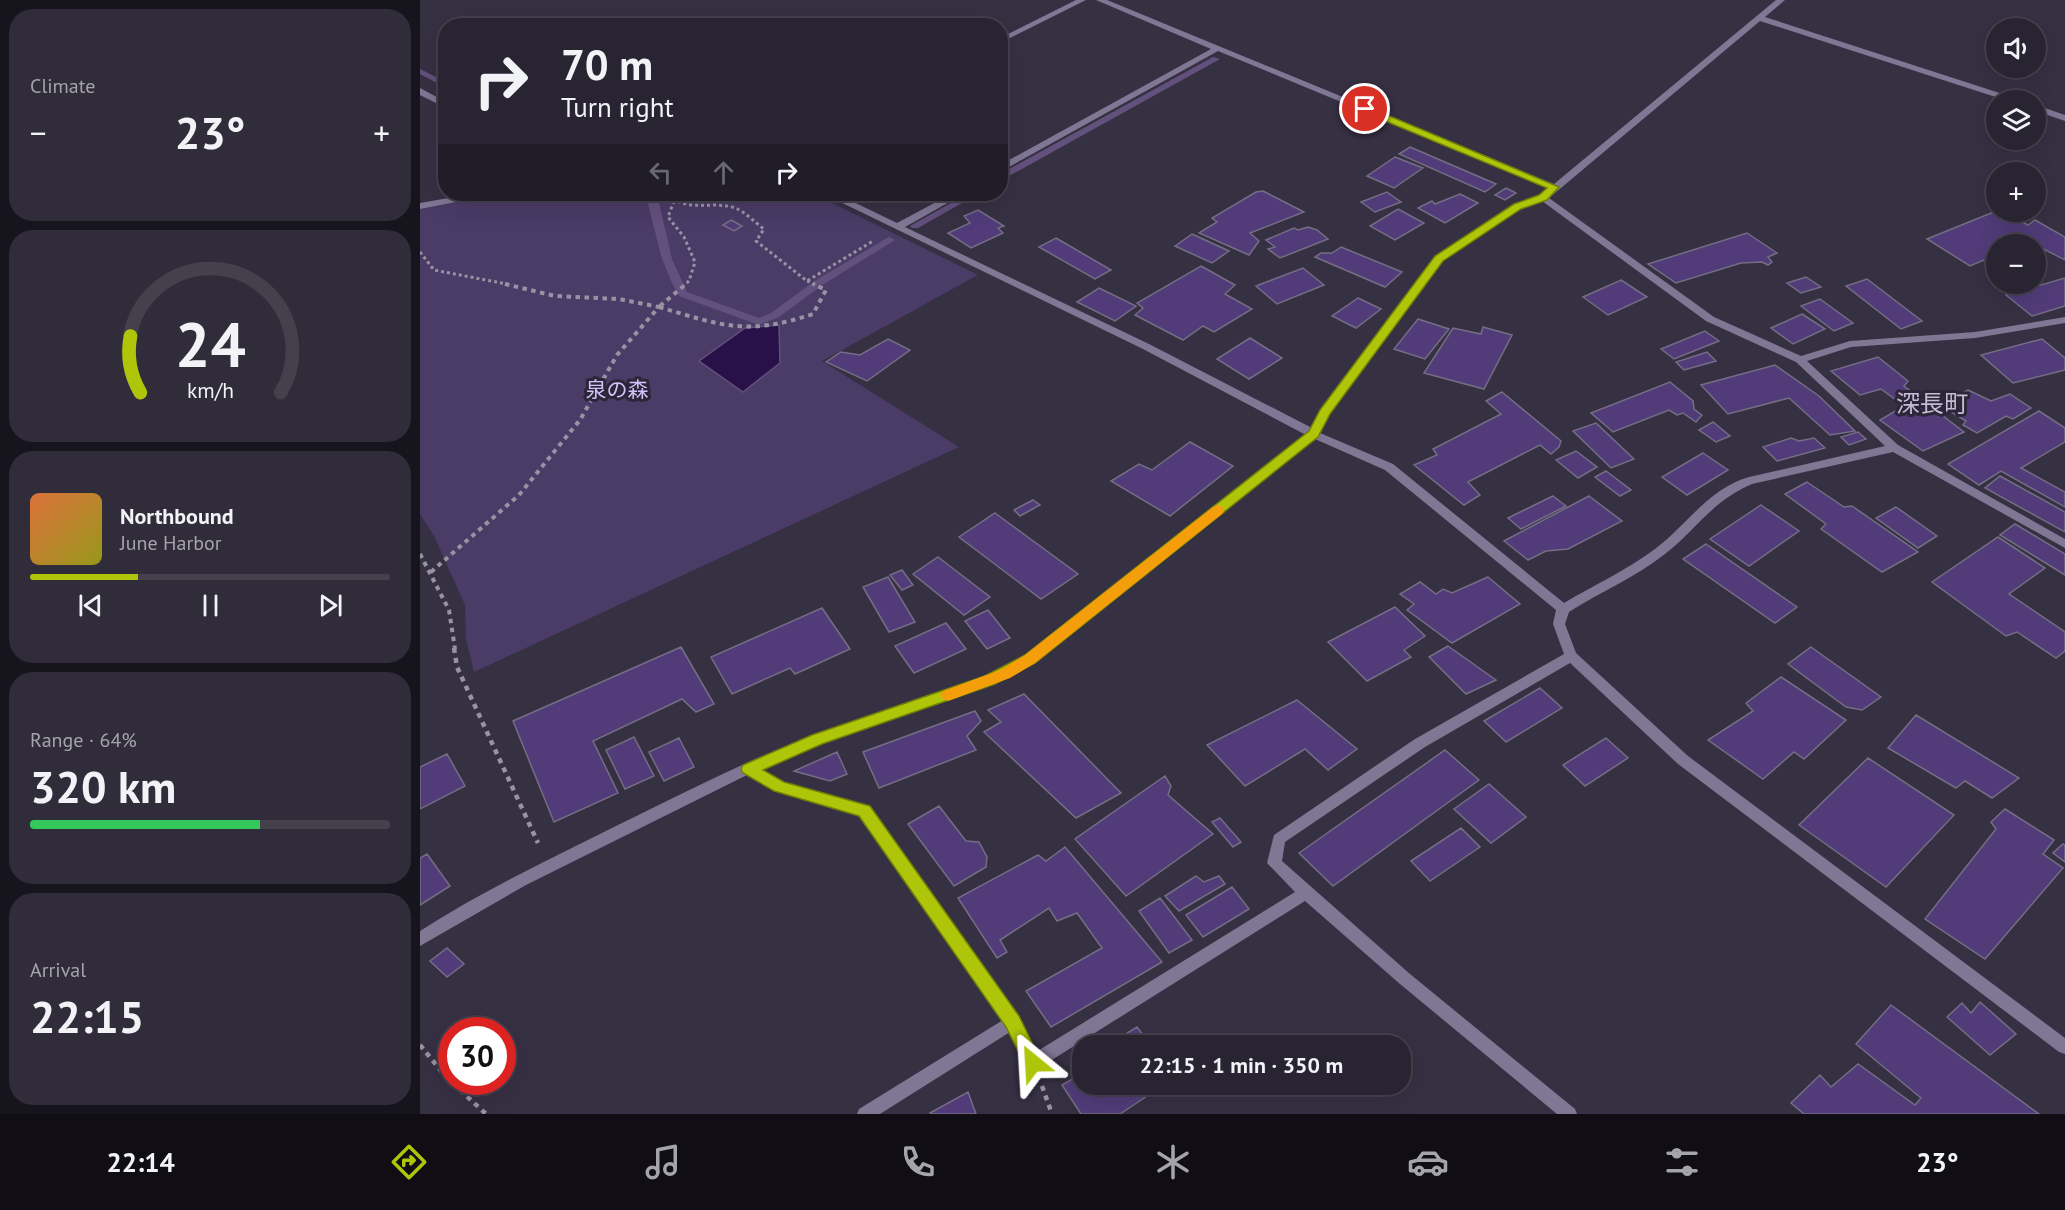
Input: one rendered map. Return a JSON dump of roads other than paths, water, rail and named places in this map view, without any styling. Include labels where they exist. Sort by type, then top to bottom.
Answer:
[{"type":"street","points":[[1008,37],[1082,0]]},
{"type":"street","points":[[1100,0],[1554,187]]},
{"type":"street","points":[[420,939],[457,914],[548,866],[748,769],[817,739],[1005,674],[1030,659],[1314,434],[1325,413],[1439,258],[1518,206],[1543,198],[1781,0]]},
{"type":"street","points":[[1759,18],[1986,92]]},
{"type":"street","points":[[1008,165],[1218,48]]},
{"type":"street","points":[[420,92],[438,102]]},
{"type":"street","points":[[2046,111],[2065,118]]},
{"type":"street","points":[[1543,198],[1710,319],[1800,360],[1894,448],[2065,544]]},
{"type":"street","points":[[420,206],[446,201]]},
{"type":"street","points":[[845,201],[1147,347],[1314,434],[1389,467],[1563,609]]},
{"type":"street","points":[[897,227],[944,201]]},
{"type":"street","points":[[1800,360],[1850,344],[1975,335],[2065,320]]},
{"type":"street","points":[[1894,448],[1749,481],[1730,488],[1710,501],[1660,551],[1563,609],[1559,624],[1571,656],[1683,760],[2065,1047]]},
{"type":"street","points":[[1569,1114],[1405,979],[1274,863],[1279,839],[1420,743],[1571,656]]},
{"type":"street","points":[[748,769],[780,787],[864,811],[1012,1022],[1033,1063],[1306,893]]},
{"type":"street","points":[[865,1114],[1012,1022]]},
{"type":"waterway","points":[[1008,174],[1216,59]]},
{"type":"waterway","points":[[420,71],[438,81]]},
{"type":"waterway","points":[[652,201],[667,259],[683,294],[759,322],[775,315],[820,282],[890,240]]},
{"type":"waterway","points":[[915,226],[960,201]]},
{"type":"district","name":"深長町","points":[[1932,404]]},
{"type":"park label","name":"泉の森","points":[[617,390]]}]
